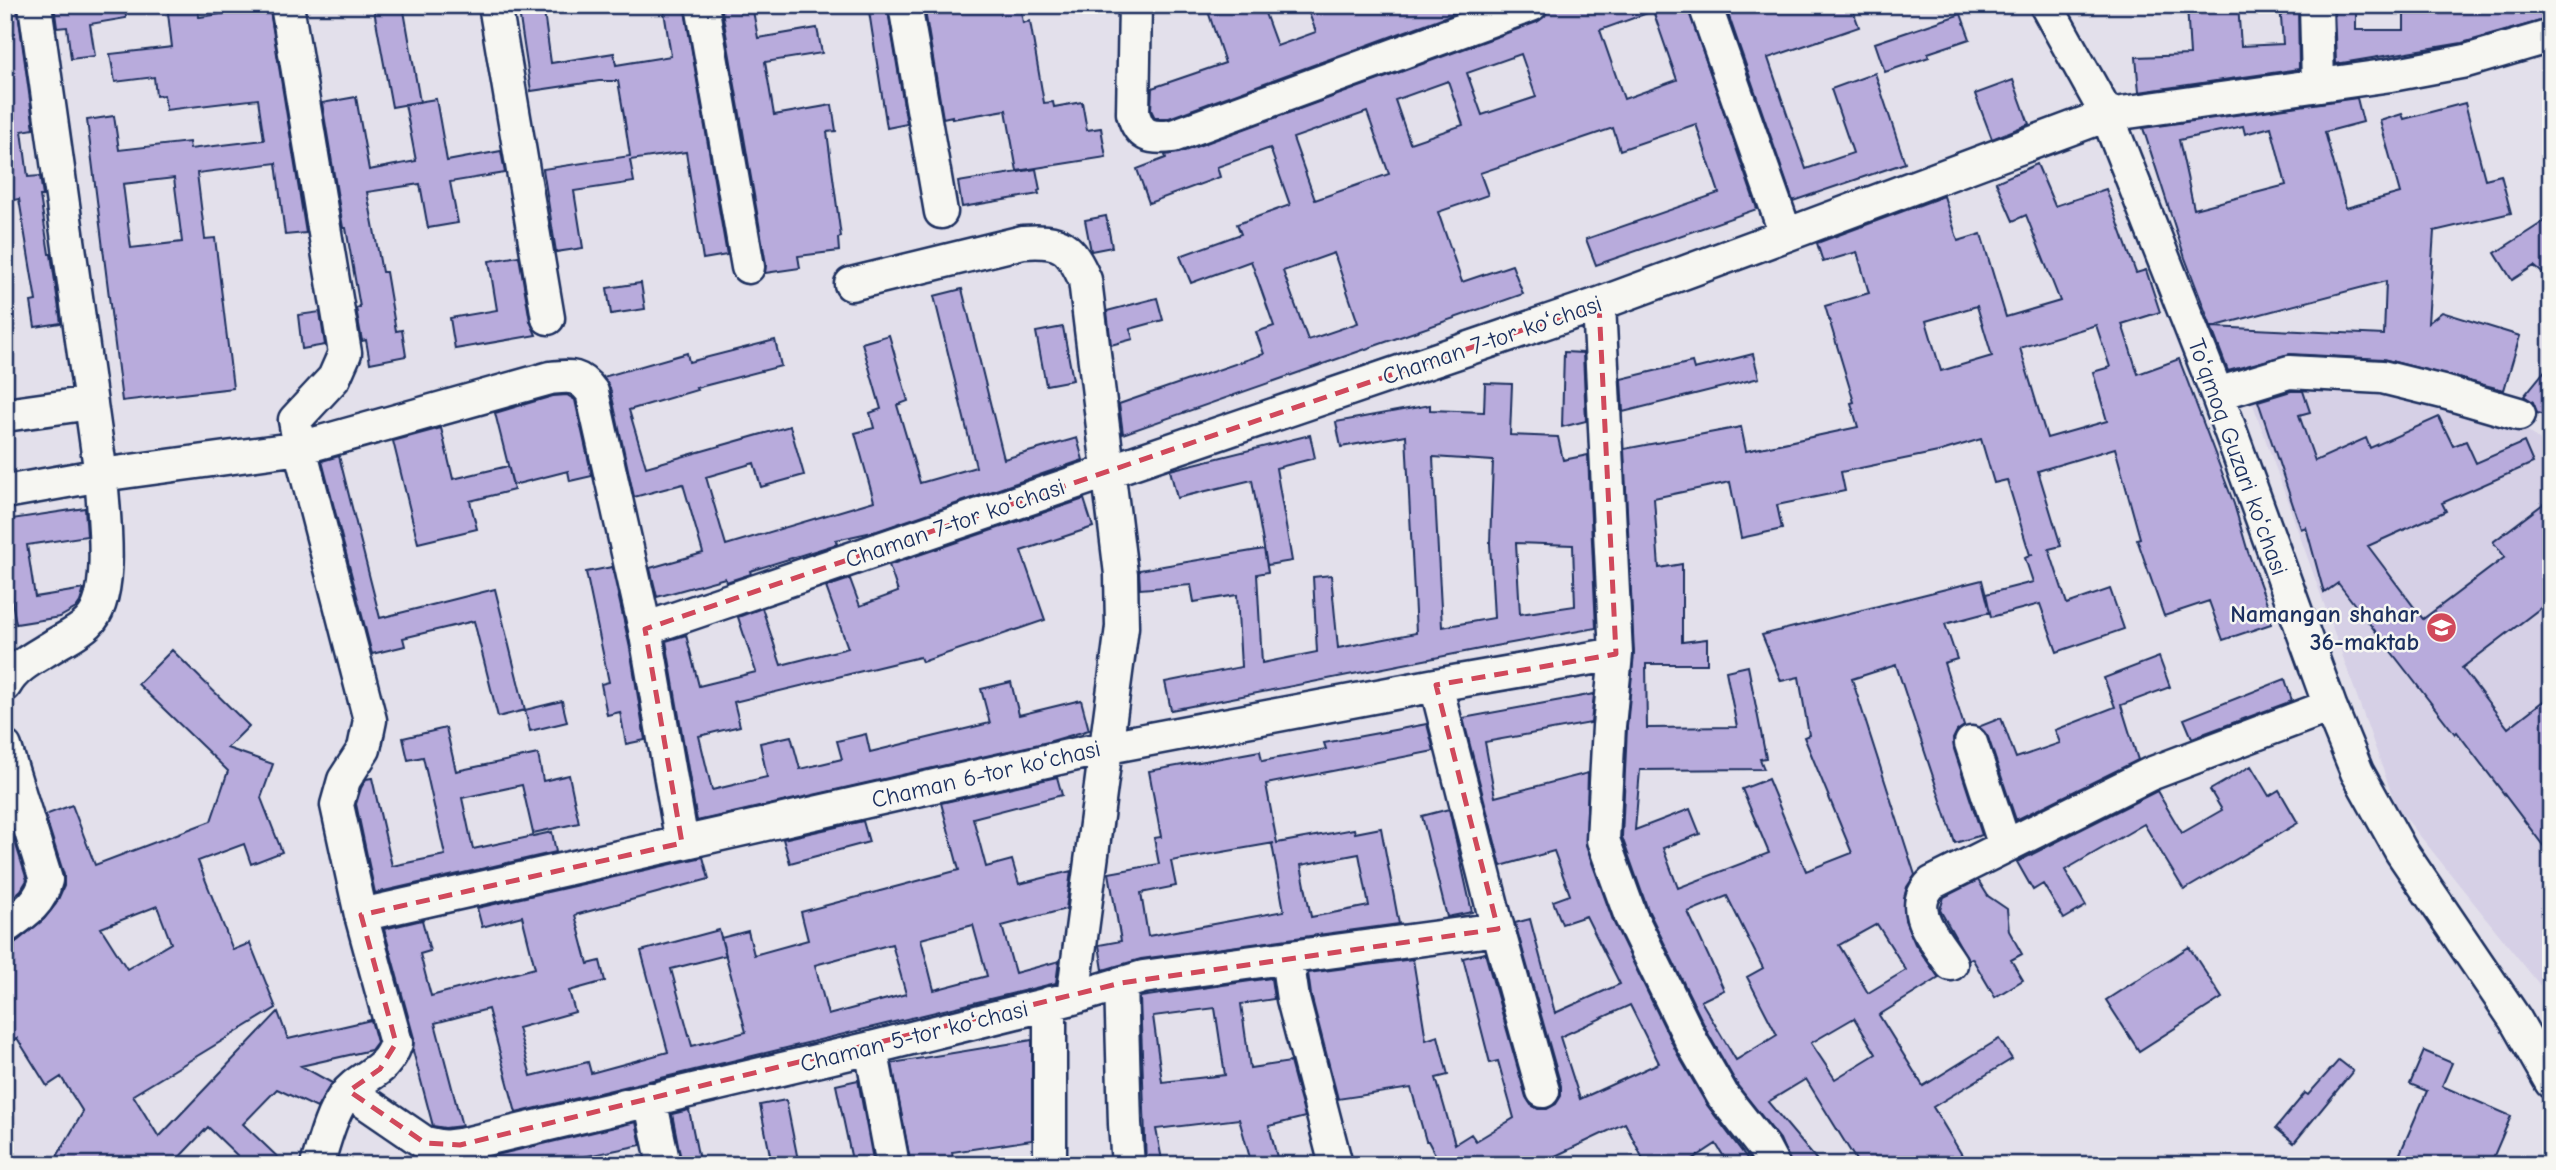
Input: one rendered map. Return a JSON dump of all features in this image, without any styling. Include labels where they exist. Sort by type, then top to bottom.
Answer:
[{"type":"street","points":[[5,685],[15,670],[89,623],[99,606],[105,587],[102,475],[35,5]]},
{"type":"street","points":[[287,5],[345,353],[334,378],[295,420],[370,720],[364,749],[344,780],[337,805],[361,915],[396,1043],[391,1057],[380,1069],[349,1091],[334,1115],[317,1165]]},
{"type":"street","points":[[495,5],[548,318]]},
{"type":"street","points":[[702,5],[748,267]]},
{"type":"street","points":[[905,5],[942,212]]},
{"type":"street","points":[[1135,5],[1133,113],[1141,132],[1160,138],[1186,132],[1531,5]]},
{"type":"street","points":[[1705,5],[1786,235]]},
{"type":"street","name":"Toʻqmoq Guzari koʻchasi","points":[[2046,5],[2107,115],[2217,394],[2330,706],[2357,772],[2401,851],[2515,1019],[2551,1082]]},
{"type":"street","points":[[2316,5],[2318,85]]},
{"type":"street","name":"Chaman 7-tor koʻchasi","points":[[645,629],[1599,304],[2107,115],[2392,75],[2466,61],[2551,36]]},
{"type":"street","points":[[851,284],[1023,242],[1046,240],[1063,247],[1075,258],[1085,280],[1110,470],[1121,574],[1122,627],[1108,747],[1061,1001],[1050,1154]]},
{"type":"street","points":[[1599,304],[1616,654],[1603,841],[1631,917],[1693,1044],[1723,1096],[1764,1148],[1773,1165]]},
{"type":"street","points":[[2217,394],[2289,372],[2382,377],[2519,414]]},
{"type":"street","points":[[5,492],[102,475],[300,448],[550,377],[571,376],[585,382],[592,392],[645,629],[682,842]]},
{"type":"street","points":[[5,415],[91,403]]},
{"type":"street","name":"Chaman 6-tor koʻchasi","points":[[361,915],[1108,747],[1616,654]]},
{"type":"street","points":[[1436,685],[1498,929],[1543,1091]]},
{"type":"street","points":[[1951,964],[1920,914],[1920,900],[1932,883],[2150,774],[2330,706]]},
{"type":"street","points":[[1970,743],[2005,846]]},
{"type":"street","points":[[5,927],[33,908],[43,894],[46,880],[6,751]]},
{"type":"street","name":"Chaman 5-tor koʻchasi","points":[[349,1091],[425,1143],[444,1147],[460,1145],[1061,1001],[1143,976],[1498,929]]},
{"type":"street","points":[[1287,958],[1293,999],[1336,1165]]},
{"type":"street","points":[[1121,983],[1128,1165]]},
{"type":"street","points":[[871,1048],[893,1165]]},
{"type":"street","points":[[650,1099],[664,1165]]},
{"type":"highlighted area","points":[[1599,304],[1616,654],[1436,685],[1498,929],[1121,983],[460,1145],[425,1143],[349,1091],[380,1069],[396,1043],[361,915],[682,843],[645,629]]},
{"type":"shaded area","name":"Namangan shahar 36-maktab","points":[[2298,377],[2520,424],[2551,450],[2551,999],[2396,806],[2249,393]]},
{"type":"building","points":[[5,5],[17,5],[34,129],[22,131],[28,177],[40,176],[43,196],[40,196],[61,323],[35,327],[31,302],[36,301],[19,199],[5,202]]},
{"type":"building","points":[[54,5],[125,5],[126,18],[90,24],[95,56],[71,59],[67,27],[57,28]]},
{"type":"building","points":[[167,5],[197,5],[199,17],[249,10],[248,5],[269,5],[306,233],[285,235],[276,163],[197,173],[205,239],[215,238],[233,388],[122,401],[87,120],[114,116],[119,150],[189,142],[190,149],[264,140],[258,99],[166,110],[164,95],[156,96],[154,77],[115,82],[110,54],[172,47]],"holes":[[[174,178],[182,242],[131,248],[123,184]]]},
{"type":"building","points":[[373,5],[403,5],[420,102],[392,107]]},
{"type":"building","points":[[518,5],[543,5],[551,63],[614,53],[616,65],[671,56],[663,5],[684,5],[727,255],[703,259],[686,152],[630,160],[634,182],[574,191],[583,248],[556,252],[543,169],[630,156],[624,116],[618,81],[599,81],[531,91]]},
{"type":"building","points":[[721,5],[752,5],[758,38],[817,28],[822,53],[765,62],[774,115],[832,105],[836,131],[827,132],[841,237],[838,238],[839,251],[798,256],[800,268],[765,273],[766,264]]},
{"type":"building","points":[[868,5],[887,5],[907,124],[887,128]]},
{"type":"building","points":[[924,5],[1020,5],[1023,23],[1030,21],[1044,103],[1053,102],[1054,107],[1082,102],[1087,130],[1101,128],[1106,157],[1017,171],[1006,110],[952,119],[952,116],[943,118]]},
{"type":"building","points":[[1206,5],[1262,5],[1277,46],[1316,32],[1306,5],[1477,5],[1169,118],[1155,118],[1151,110],[1152,88],[1225,63]]},
{"type":"building","points":[[1549,5],[1687,5],[1757,209],[1596,265],[1586,239],[1719,193],[1696,124],[1620,150],[1613,128],[1480,173],[1488,195],[1438,212],[1462,282],[1512,265],[1523,294],[1123,434],[1119,404],[1264,354],[1256,332],[1274,326],[1251,261],[1191,283],[1180,256],[1241,234],[1237,224],[1290,205],[1270,148],[1217,167],[1220,177],[1149,203],[1137,169],[1166,158],[1165,155],[1179,153],[1537,22],[1545,16]],"holes":[[[1653,11],[1677,80],[1624,99],[1600,30]],[[1521,54],[1536,97],[1482,115],[1467,73]],[[1448,81],[1463,125],[1410,143],[1395,100]],[[1367,112],[1389,174],[1315,200],[1293,138]],[[1334,253],[1358,323],[1308,340],[1283,271]]]},
{"type":"building","points":[[1725,5],[1749,5],[1751,11],[1770,5],[1851,5],[1859,27],[1768,58],[1788,117],[1806,169],[1853,153],[1831,89],[1875,73],[1905,163],[1793,201]]},
{"type":"building","points":[[2187,5],[2238,5],[2241,46],[2283,44],[2280,5],[2298,5],[2299,69],[2139,92],[2136,57],[2190,55]]},
{"type":"building","points":[[2334,5],[2356,5],[2356,30],[2404,30],[2404,5],[2551,5],[2551,18],[2462,43],[2336,64]]},
{"type":"building","points":[[1961,14],[1970,39],[1928,53],[1929,57],[1885,72],[1875,43]]},
{"type":"building","points":[[2013,80],[2029,124],[1992,139],[1975,94]]},
{"type":"building","points":[[356,97],[369,170],[416,161],[405,104],[436,99],[447,161],[501,151],[505,173],[450,182],[458,223],[428,228],[420,184],[367,192],[382,272],[386,272],[396,331],[402,330],[406,356],[370,363],[366,340],[362,341],[356,308],[360,307],[346,228],[343,228],[322,103]]},
{"type":"building","points":[[2357,98],[2363,122],[2325,132],[2346,208],[2400,193],[2380,121],[2402,114],[2404,119],[2465,103],[2485,179],[2501,175],[2511,213],[2434,231],[2428,323],[2442,312],[2520,336],[2504,390],[2383,359],[2290,354],[2228,371],[2185,258],[2143,128]],"holes":[[[2243,126],[2245,134],[2271,127],[2286,185],[2194,209],[2179,140]],[[2386,281],[2384,335],[2212,327]]]},
{"type":"building","points":[[2037,164],[2055,206],[2106,189],[2136,273],[2146,270],[2160,312],[2122,324],[2138,374],[2179,359],[2234,504],[2271,614],[2271,624],[2223,640],[2209,601],[2164,616],[2137,539],[2140,538],[2115,448],[2038,471],[2061,546],[2049,549],[2067,604],[2110,589],[2124,629],[2057,652],[2040,604],[1991,617],[1990,612],[1945,624],[1957,659],[1944,663],[1964,726],[1957,731],[1953,739],[1954,749],[1982,835],[1955,843],[1896,665],[1852,679],[1915,875],[1904,898],[1905,920],[1915,944],[1939,978],[1879,1015],[1923,1086],[1999,1039],[2012,1059],[1933,1107],[1968,1165],[1859,1165],[1806,1079],[1768,1102],[1821,1165],[1791,1165],[1780,1139],[1738,1086],[1709,1035],[1648,910],[1622,837],[1627,727],[1634,653],[1624,449],[1741,427],[1746,451],[1858,427],[1851,403],[1854,402],[1825,306],[1869,293],[1857,252],[1823,262],[1817,243],[1944,196],[1958,241],[1981,234],[2006,317],[2060,301],[2026,215],[2013,221],[1996,182]],"holes":[[[1977,306],[1992,356],[1941,371],[1926,321]],[[2096,325],[2110,367],[2093,372],[2107,421],[2047,438],[2020,348]],[[1981,439],[1994,483],[2007,480],[2030,555],[2033,554],[2025,558],[2033,582],[1986,594],[1989,609],[1982,580],[1762,635],[1781,681],[1799,677],[1809,735],[1804,737],[1852,853],[1806,871],[1768,779],[1742,789],[1769,853],[1678,888],[1663,848],[1700,834],[1690,809],[1635,830],[1640,770],[1764,769],[1760,759],[1766,758],[1748,666],[1726,671],[1737,727],[1647,728],[1646,664],[1707,664],[1707,639],[1682,642],[1682,564],[1659,568],[1654,498],[1730,482],[1741,538],[1782,529],[1777,505],[1845,491],[1841,472],[1938,452]],[[1727,896],[1763,968],[1747,977],[1777,1035],[1736,1060],[1701,1001],[1724,990],[1688,912]],[[1877,924],[1906,970],[1868,993],[1839,945]],[[1854,1018],[1876,1054],[1835,1079],[1811,1043]]]},
{"type":"building","points":[[1036,169],[1039,194],[962,207],[958,182]]},
{"type":"building","points":[[1106,216],[1112,247],[1091,251],[1085,220]]},
{"type":"building","points":[[2551,217],[2551,280],[2534,266],[2512,280],[2495,253]]},
{"type":"building","points":[[519,256],[530,321],[536,335],[455,349],[450,318],[497,310],[489,261]]},
{"type":"building","points":[[641,283],[645,309],[611,314],[607,288]]},
{"type":"building","points":[[962,289],[1004,459],[1077,438],[1083,460],[877,531],[836,540],[837,544],[750,571],[751,574],[726,582],[725,578],[657,597],[650,568],[703,553],[683,484],[634,497],[610,388],[603,377],[687,353],[689,362],[775,340],[781,366],[696,388],[697,390],[629,410],[646,467],[790,426],[804,475],[761,487],[754,463],[706,477],[726,545],[874,501],[855,433],[874,428],[870,413],[881,409],[862,343],[889,335],[908,401],[897,405],[920,483],[976,467],[934,296]]},
{"type":"building","points":[[1157,298],[1163,320],[1130,329],[1133,339],[1111,345],[1107,311]]},
{"type":"building","points":[[320,312],[325,345],[302,349],[298,315]]},
{"type":"building","points":[[1063,327],[1073,380],[1046,385],[1036,332]]},
{"type":"building","points":[[1564,352],[1583,353],[1586,421],[1562,427]]},
{"type":"building","points":[[1753,354],[1759,378],[1623,412],[1621,379],[1692,362],[1694,369]]},
{"type":"building","points":[[2551,363],[2551,401],[2547,416],[2537,413],[2533,402],[2524,396]]},
{"type":"building","points":[[1485,383],[1512,384],[1510,435],[1558,437],[1563,460],[1588,455],[1596,628],[1171,710],[1165,682],[1241,667],[1237,595],[1194,602],[1191,585],[1140,589],[1139,570],[1264,549],[1268,572],[1257,574],[1262,663],[1317,652],[1313,577],[1331,575],[1338,648],[1416,633],[1406,435],[1341,447],[1336,422],[1430,405],[1430,410],[1484,412]],"holes":[[[1433,457],[1493,461],[1490,543],[1494,618],[1442,627]],[[1516,543],[1573,545],[1575,606],[1520,614]]]},
{"type":"building","points":[[2291,391],[2303,391],[2310,412],[2299,415],[2315,461],[2366,438],[2370,448],[2439,417],[2453,446],[2466,441],[2476,463],[2524,442],[2533,463],[2442,503],[2446,511],[2368,546],[2423,619],[2505,557],[2493,542],[2551,498],[2551,600],[2462,668],[2508,728],[2551,695],[2551,856],[2457,732],[2455,734],[2338,583],[2324,593],[2306,527],[2301,529],[2258,401]]},
{"type":"building","points":[[567,395],[575,400],[592,476],[570,481],[568,471],[513,485],[495,413],[553,396]]},
{"type":"building","points":[[441,428],[453,479],[508,466],[514,490],[470,501],[477,529],[418,543],[393,441]]},
{"type":"building","points":[[1310,435],[1315,458],[1276,468],[1292,561],[1267,565],[1252,480],[1177,498],[1170,470]]},
{"type":"building","points":[[339,456],[380,618],[495,589],[525,710],[498,717],[474,621],[403,638],[405,646],[372,654],[322,461]]},
{"type":"building","points":[[1084,499],[1093,527],[1021,551],[1045,620],[922,662],[920,657],[734,702],[740,726],[699,736],[712,790],[767,777],[760,743],[791,736],[800,769],[842,759],[837,741],[866,734],[870,752],[990,723],[981,689],[1011,682],[1019,715],[1081,700],[1089,730],[1048,742],[697,821],[666,641],[686,635],[699,686],[756,672],[738,617],[762,608],[781,665],[848,648],[826,587],[850,579],[860,606],[898,592],[889,565]]},
{"type":"building","points":[[85,508],[87,536],[27,545],[35,597],[84,589],[80,602],[76,608],[60,617],[16,624],[5,561],[5,520]]},
{"type":"building","points":[[612,567],[630,648],[645,740],[626,744],[620,712],[607,715],[601,684],[609,682],[586,572]]},
{"type":"building","points":[[172,650],[249,726],[227,748],[273,764],[261,798],[282,852],[251,864],[244,844],[198,861],[233,950],[250,943],[276,1008],[133,1095],[159,1137],[278,1012],[288,1039],[371,1020],[377,1042],[371,1050],[301,1066],[332,1083],[317,1108],[277,1089],[243,1124],[286,1165],[247,1165],[208,1127],[172,1165],[52,1165],[83,1112],[61,1077],[47,1086],[17,1038],[5,1045],[5,945],[16,942],[44,919],[56,904],[64,886],[64,875],[45,815],[72,805],[95,865],[211,821],[228,771],[138,684]],"holes":[[[157,906],[171,943],[127,969],[101,928]]]},
{"type":"building","points":[[2159,657],[2170,687],[2121,705],[2138,760],[2016,820],[1988,737],[1978,727],[2001,718],[2016,758],[2060,743],[2055,730],[2115,707],[2104,678]]},
{"type":"building","points":[[2285,679],[2292,701],[2192,738],[2184,719]]},
{"type":"building","points":[[1594,694],[1591,723],[1485,742],[1495,797],[1588,773],[1586,846],[1614,923],[1677,1053],[1707,1105],[1752,1165],[1729,1165],[1716,1144],[1684,1165],[1646,1165],[1625,1123],[1551,1158],[1555,1165],[1422,1165],[1436,1156],[1426,1141],[1411,1088],[1338,1099],[1311,995],[1308,973],[1413,959],[1426,1040],[1438,1036],[1448,1075],[1436,1078],[1455,1144],[1471,1134],[1476,1141],[1514,1118],[1498,1061],[1490,1063],[1463,958],[1485,953],[1526,1097],[1531,1105],[1538,1109],[1547,1109],[1556,1104],[1561,1096],[1561,1086],[1515,923],[1530,919],[1555,1013],[1620,984],[1586,916],[1562,924],[1553,901],[1570,895],[1554,851],[1501,866],[1463,718]],"holes":[[[1630,1005],[1659,1063],[1580,1099],[1560,1037]]]},
{"type":"building","points":[[562,701],[567,722],[530,731],[525,710]]},
{"type":"building","points":[[1427,724],[1434,751],[1266,784],[1277,843],[1354,829],[1355,833],[1381,828],[1399,924],[1141,959],[1103,970],[1099,945],[1121,941],[1109,873],[1159,864],[1154,838],[1161,837],[1149,771],[1260,751],[1262,761],[1326,749],[1324,743]],"holes":[[[1274,843],[1272,844],[1284,911],[1148,936],[1141,893],[1176,886],[1171,861]],[[1359,854],[1369,906],[1311,917],[1301,865]]]},
{"type":"building","points":[[446,728],[456,771],[538,754],[543,781],[569,775],[579,823],[533,833],[522,785],[462,798],[473,849],[552,832],[556,852],[375,893],[356,804],[361,788],[366,779],[372,778],[392,866],[445,855],[423,757],[408,760],[403,738]]},
{"type":"building","points":[[2251,766],[2269,796],[2279,790],[2298,823],[2184,890],[2144,824],[2065,870],[2086,906],[2064,919],[2043,884],[2033,890],[2017,862],[2157,791],[2182,833],[2222,810],[2210,790]]},
{"type":"building","points":[[1057,777],[1062,795],[973,818],[986,867],[1012,860],[1019,884],[1071,871],[1066,909],[1002,926],[1015,973],[1059,961],[1056,983],[516,1113],[488,1009],[435,1023],[462,1126],[433,1126],[413,1051],[414,1038],[384,929],[422,920],[430,951],[420,954],[431,996],[535,968],[522,916],[482,927],[477,908],[703,857],[709,879],[575,915],[588,964],[600,961],[605,981],[569,991],[575,1012],[518,1028],[531,1076],[588,1062],[591,1073],[668,1052],[641,951],[719,930],[721,938],[748,931],[754,955],[808,940],[801,912],[959,870],[941,803]],"holes":[[[973,925],[987,976],[934,990],[921,939]],[[892,944],[906,994],[828,1015],[815,965]],[[726,955],[746,1032],[692,1046],[671,969]]]},
{"type":"building","points":[[1449,809],[1472,912],[1447,917],[1422,816]]},
{"type":"building","points":[[863,821],[869,842],[790,863],[783,839]]},
{"type":"building","points":[[11,829],[27,880],[21,890],[5,904],[5,830]]},
{"type":"building","points":[[1978,880],[1988,896],[2007,909],[2009,931],[2022,954],[2011,960],[2023,980],[1995,997],[1972,958],[1968,960],[1940,910],[1944,897]]},
{"type":"building","points":[[2189,947],[2222,998],[2139,1051],[2106,1000]]},
{"type":"building","points":[[1271,978],[1274,999],[1241,1004],[1250,1068],[1290,1062],[1305,1117],[1269,1126],[1279,1165],[1252,1165],[1239,1119],[1156,1129],[1163,1165],[1146,1165],[1140,997]],"holes":[[[1215,1008],[1225,1075],[1162,1082],[1153,1016]]]},
{"type":"building","points":[[1032,1040],[1032,1140],[952,1152],[954,1165],[911,1165],[892,1063]]},
{"type":"building","points":[[2424,1051],[2452,1063],[2442,1086],[2511,1116],[2490,1165],[2395,1165],[2427,1091],[2410,1084]]},
{"type":"building","points":[[2339,1060],[2353,1071],[2294,1143],[2276,1128],[2305,1093],[2308,1095]]},
{"type":"building","points":[[858,1080],[874,1165],[853,1165],[836,1085]]},
{"type":"building","points":[[786,1100],[799,1165],[772,1165],[760,1105]]},
{"type":"building","points":[[689,1110],[700,1165],[682,1165],[672,1114]]},
{"type":"building","points":[[636,1122],[641,1145],[578,1158],[580,1165],[476,1165],[476,1160]]},
{"type":"place","name":"Namangan shahar 36-maktab","points":[[2442,628]]}]
